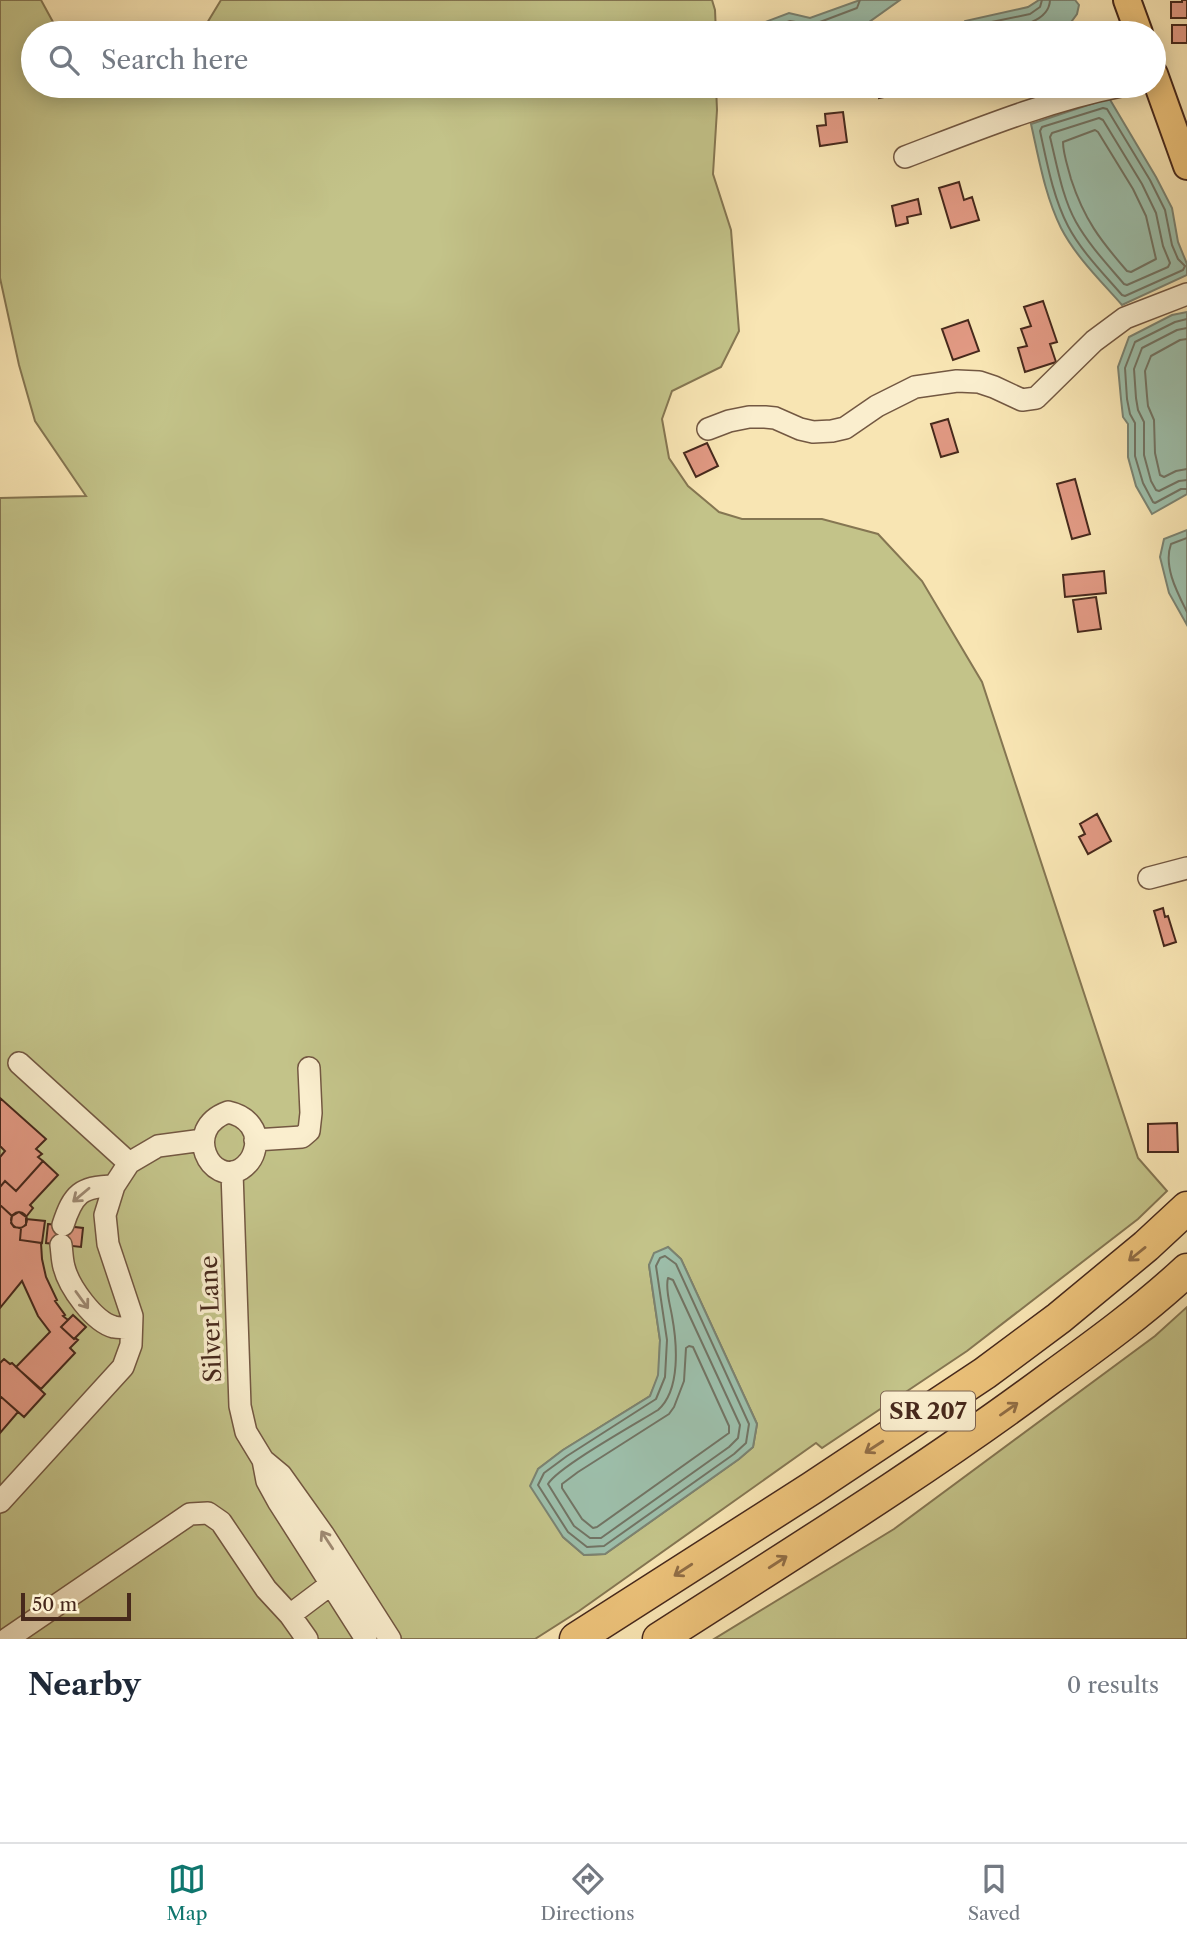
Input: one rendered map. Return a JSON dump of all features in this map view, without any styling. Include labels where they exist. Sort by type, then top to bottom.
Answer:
[{"type":"highway","name":"SR 207","points":[[576,1639],[985,1373],[1069,1310],[1187,1208]]},
{"type":"highway","name":"SR 207","points":[[659,1639],[919,1471],[994,1419],[1100,1342],[1187,1270]]},
{"type":"main road","points":[[1127,0],[1135,21]]},
{"type":"main road","points":[[1162,98],[1187,166]]},
{"type":"street","points":[[905,157],[1016,114],[1069,98]]},
{"type":"street","points":[[708,429],[750,417],[775,418],[813,432],[845,428],[877,406],[915,387],[957,381],[979,382],[1022,400],[1036,398],[1094,341],[1125,318],[1187,294]]},
{"type":"street","points":[[1149,878],[1187,868]]},
{"type":"street","points":[[19,1063],[129,1163]]},
{"type":"street","points":[[255,1140],[302,1137],[309,1131],[309,1068]]},
{"type":"street","points":[[228,1112],[240,1115],[250,1124],[255,1140],[255,1151],[248,1164],[237,1171],[225,1172],[213,1166],[205,1155],[203,1140],[207,1126],[216,1116],[228,1112]]},
{"type":"street","points":[[0,1502],[123,1367],[131,1345],[132,1316],[108,1244],[105,1215],[114,1186],[129,1163],[158,1146],[203,1140]]},
{"type":"street","name":"Silver Lane","points":[[232,1172],[240,1406],[246,1432],[263,1460],[281,1475],[339,1578],[366,1639]]},
{"type":"street","points":[[114,1186],[95,1186],[80,1192],[68,1208],[62,1235],[64,1268],[71,1283],[92,1312],[104,1323],[116,1328],[131,1328]]},
{"type":"street","points":[[7,1639],[190,1514],[208,1513],[220,1522],[266,1589],[307,1639]]},
{"type":"street","points":[[290,1615],[339,1578]]},
{"type":"street","name":"Silver Lane","points":[[339,1578],[390,1639]]},
{"type":"green space","points":[[0,0],[41,0],[52,21],[21,21],[21,98],[716,98],[713,174],[731,230],[739,331],[721,367],[672,391],[662,419],[669,458],[688,486],[719,512],[742,519],[822,519],[878,534],[922,581],[982,682],[1138,1158],[1167,1191],[1138,1219],[967,1351],[822,1448],[816,1443],[579,1611],[535,1639],[0,1639],[0,498],[86,496],[35,421],[19,365],[0,278]],"holes":[[[668,1247],[681,1259],[757,1424],[753,1447],[739,1459],[605,1554],[584,1555],[563,1537],[538,1469],[563,1450],[650,1396],[659,1375],[660,1340],[649,1265]]]},
{"type":"green space","points":[[221,0],[712,0],[715,21],[208,21]]},
{"type":"green space","points":[[1187,1307],[1187,1639],[714,1639],[894,1529],[1155,1336]]},
{"type":"water","points":[[860,0],[900,0],[870,21],[768,21],[789,13],[810,18]]},
{"type":"water","points":[[1039,0],[1075,0],[1079,5],[1072,21],[965,21],[1028,7]]},
{"type":"water","points":[[1109,98],[1172,208],[1178,242],[1187,264],[1187,275],[1122,305],[1081,259],[1061,228],[1047,190],[1031,124]]},
{"type":"water","points":[[1187,312],[1187,494],[1152,514],[1136,486],[1128,457],[1128,424],[1123,417],[1118,367],[1129,337],[1172,315]]},
{"type":"water","points":[[1187,530],[1187,625],[1169,593],[1160,557],[1164,539]]},
{"type":"water","points":[[668,1247],[681,1259],[757,1424],[753,1447],[605,1554],[584,1555],[563,1537],[530,1486],[538,1469],[563,1450],[650,1396],[658,1375],[660,1340],[649,1265],[654,1253]]},
{"type":"building","points":[[1187,0],[1187,18],[1171,18],[1171,2]]},
{"type":"building","points":[[1172,25],[1187,25],[1187,43],[1172,43]]},
{"type":"building","points":[[843,112],[847,142],[820,146],[817,126],[826,125],[825,114]]},
{"type":"building","points":[[959,182],[964,200],[972,197],[979,220],[951,228],[939,188]]},
{"type":"building","points":[[918,199],[921,214],[907,217],[908,223],[896,226],[892,206]]},
{"type":"building","points":[[1043,301],[1057,342],[1050,344],[1056,362],[1025,372],[1018,348],[1027,346],[1021,329],[1031,326],[1024,307]]},
{"type":"building","points":[[968,320],[979,351],[953,360],[942,329]]},
{"type":"building","points":[[948,419],[958,452],[941,457],[931,424]]},
{"type":"building","points":[[707,443],[718,466],[696,477],[684,453]]},
{"type":"building","points":[[1075,479],[1090,534],[1072,539],[1057,484]]},
{"type":"building","points":[[1104,571],[1106,593],[1065,597],[1063,575]]},
{"type":"building","points":[[1096,597],[1101,629],[1078,632],[1073,600]]},
{"type":"building","points":[[1097,814],[1111,841],[1088,854],[1079,837],[1085,834],[1080,824]]},
{"type":"building","points":[[1163,908],[1176,942],[1164,946],[1154,911]]},
{"type":"building","points":[[0,1098],[46,1139],[36,1149],[42,1154],[38,1157],[43,1161],[16,1191],[5,1181],[0,1187],[0,1157],[5,1151],[0,1146]]},
{"type":"building","points":[[1177,1123],[1178,1152],[1148,1152],[1148,1124]]},
{"type":"building","points":[[43,1161],[58,1175],[30,1205],[33,1208],[26,1217],[19,1212],[12,1216],[0,1205],[0,1187],[5,1181],[16,1191]]},
{"type":"building","points":[[0,1205],[12,1216],[11,1223],[14,1227],[21,1228],[20,1240],[41,1243],[46,1277],[57,1300],[55,1301],[68,1320],[61,1327],[78,1340],[70,1348],[75,1353],[41,1389],[16,1367],[50,1332],[38,1316],[22,1281],[0,1308]]},
{"type":"building","points":[[19,1212],[25,1214],[25,1226],[19,1228],[13,1226],[11,1220],[13,1214]]},
{"type":"building","points":[[26,1219],[45,1221],[42,1243],[20,1240],[21,1228],[26,1225]]},
{"type":"building","points":[[48,1224],[83,1228],[81,1247],[46,1243]]},
{"type":"building","points":[[73,1315],[86,1327],[74,1339],[61,1327]]},
{"type":"building","points":[[4,1359],[12,1363],[45,1394],[24,1417],[0,1396],[0,1363]]},
{"type":"building","points":[[0,1396],[18,1412],[0,1433]]}]
